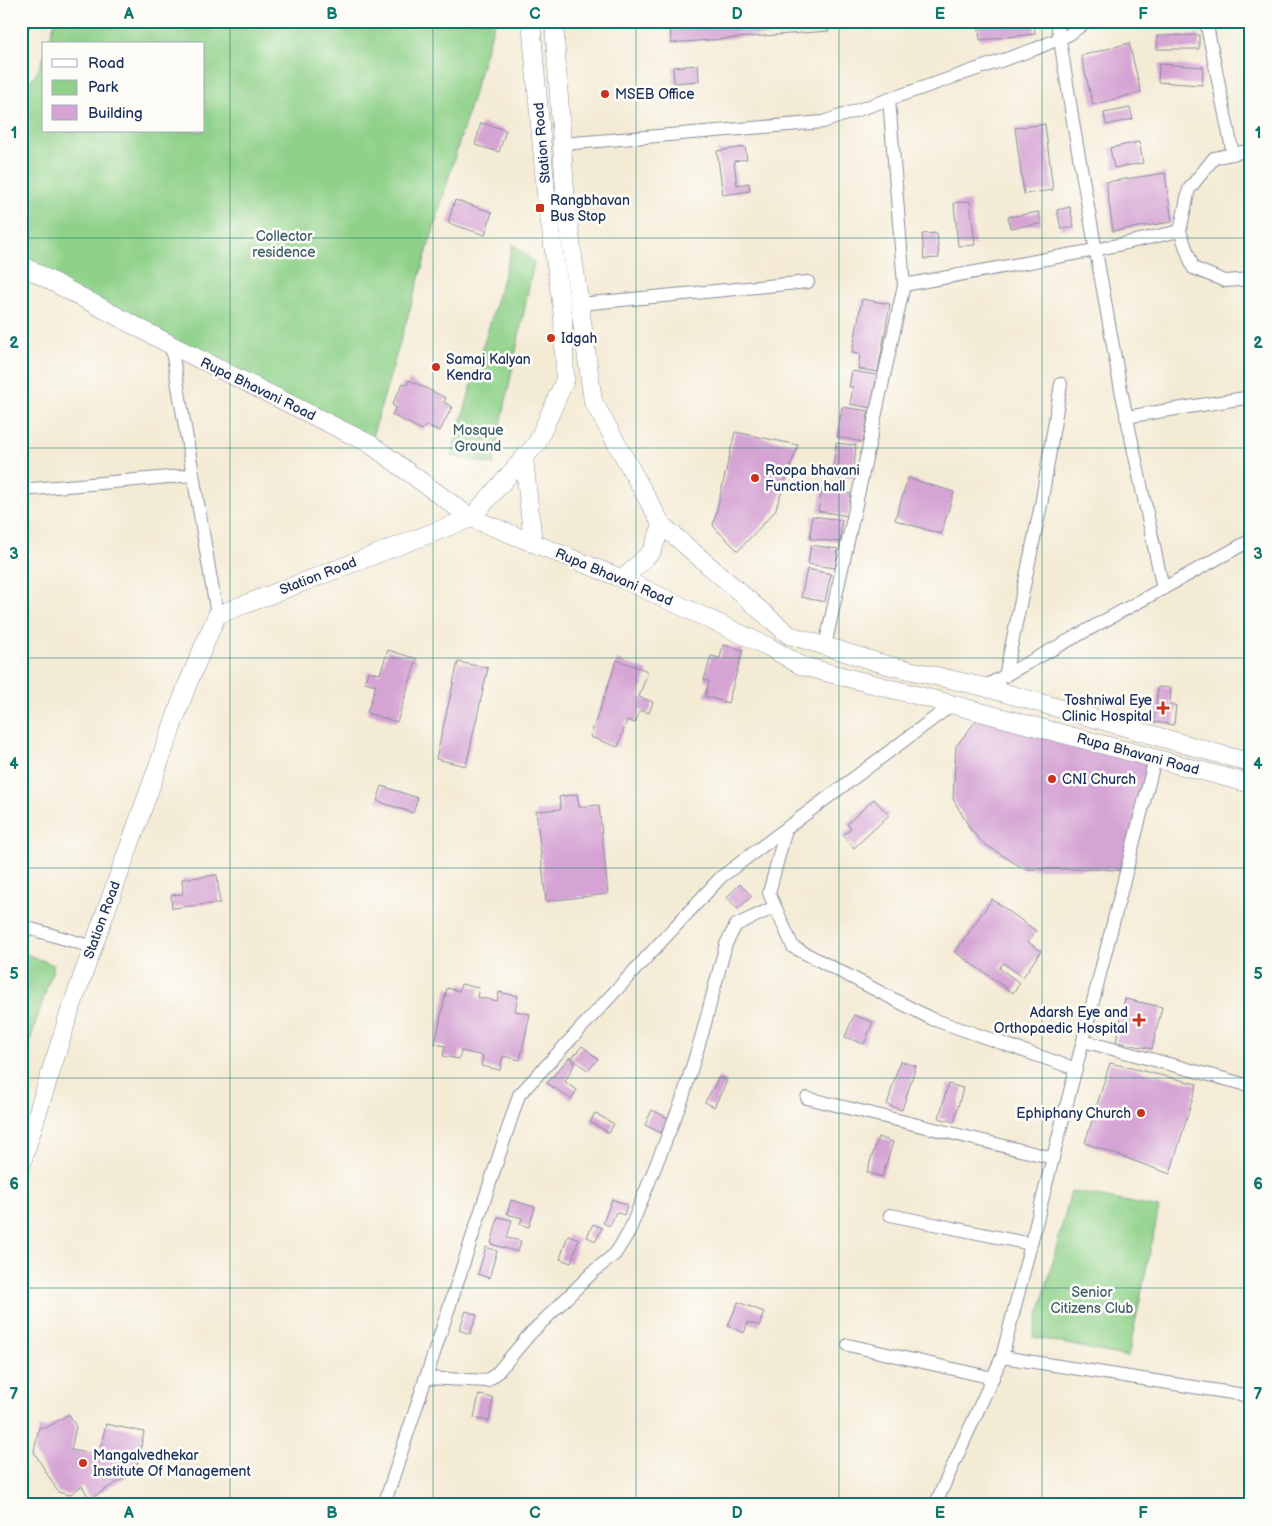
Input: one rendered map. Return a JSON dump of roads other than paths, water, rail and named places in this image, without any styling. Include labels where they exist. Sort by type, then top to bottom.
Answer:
[{"type":"main road","name":"Station Road","points":[[21,1165],[70,1011],[186,688],[217,615],[471,518],[537,442],[565,380],[562,316],[546,194],[531,21]]},
{"type":"main road","points":[[554,21],[566,206],[593,401],[662,525],[789,636],[888,665],[984,687],[1251,763]]},
{"type":"main road","name":"Rupa Bhavani Road","points":[[21,265],[171,345],[370,444],[471,518],[623,579],[769,647],[802,666],[953,704],[1251,784]]},
{"type":"main road","points":[[524,458],[533,543]]},
{"type":"main road","points":[[623,579],[652,551],[662,525]]},
{"type":"street","points":[[1057,21],[1126,417],[1163,589]]},
{"type":"street","points":[[562,144],[823,122],[1059,40],[1086,21]]},
{"type":"street","points":[[1206,21],[1234,154]]},
{"type":"street","points":[[825,646],[904,285],[889,98]]},
{"type":"street","points":[[1251,150],[1214,158],[1189,189],[1180,231],[1193,268],[1225,281],[1251,279]]},
{"type":"street","points":[[904,285],[1096,250],[1180,231]]},
{"type":"street","points":[[580,304],[808,282]]},
{"type":"street","points":[[171,345],[217,615]]},
{"type":"street","points":[[1005,676],[1041,505],[1061,384]]},
{"type":"street","points":[[1126,417],[1251,397]]},
{"type":"street","points":[[21,490],[193,476]]},
{"type":"street","points":[[984,687],[1251,540]]},
{"type":"street","points":[[384,1505],[519,1095],[721,877],[953,704]]},
{"type":"street","points":[[935,1505],[1002,1357],[1155,759]]},
{"type":"street","points":[[786,829],[769,893],[793,947],[932,1018],[1076,1069]]},
{"type":"street","points":[[425,1378],[486,1381],[497,1373],[529,1335],[574,1290],[615,1254],[629,1232],[682,1100],[726,944],[736,925],[776,907]]},
{"type":"street","points":[[21,926],[93,947]]},
{"type":"street","points":[[1083,1040],[1251,1086]]},
{"type":"street","points":[[807,1098],[1053,1158]]},
{"type":"street","points":[[890,1215],[1031,1244]]},
{"type":"street","points":[[848,1345],[993,1378]]},
{"type":"street","points":[[1002,1357],[1251,1396]]},
{"type":"street","points":[[21,1502],[27,1505]]},
{"type":"place","name":"MSEB Office","points":[[605,94]]},
{"type":"place","name":"Rangbhavan Bus Stop","points":[[540,208]]},
{"type":"place","name":"Idgah","points":[[551,338]]},
{"type":"place","name":"Samaj Kalyan Kendra","points":[[436,367]]},
{"type":"place","name":"Roopa bhavani Function hall","points":[[755,478]]},
{"type":"place","name":"Toshniwal Eye Clinic Hospital","points":[[1163,708]]},
{"type":"place","name":"CNI Church","points":[[1052,779]]},
{"type":"place","name":"Adarsh Eye and Orthopaedic Hospital","points":[[1139,1020]]},
{"type":"place","name":"Ephiphany Church","points":[[1141,1113]]},
{"type":"place","name":"Mangalvedhekar Institute Of Management","points":[[83,1463]]},
{"type":"park label","name":"Collector residence","points":[[284,244]]},
{"type":"park label","name":"Mosque Ground","points":[[478,438]]},
{"type":"park label","name":"Senior Citizens Club","points":[[1092,1300]]}]
